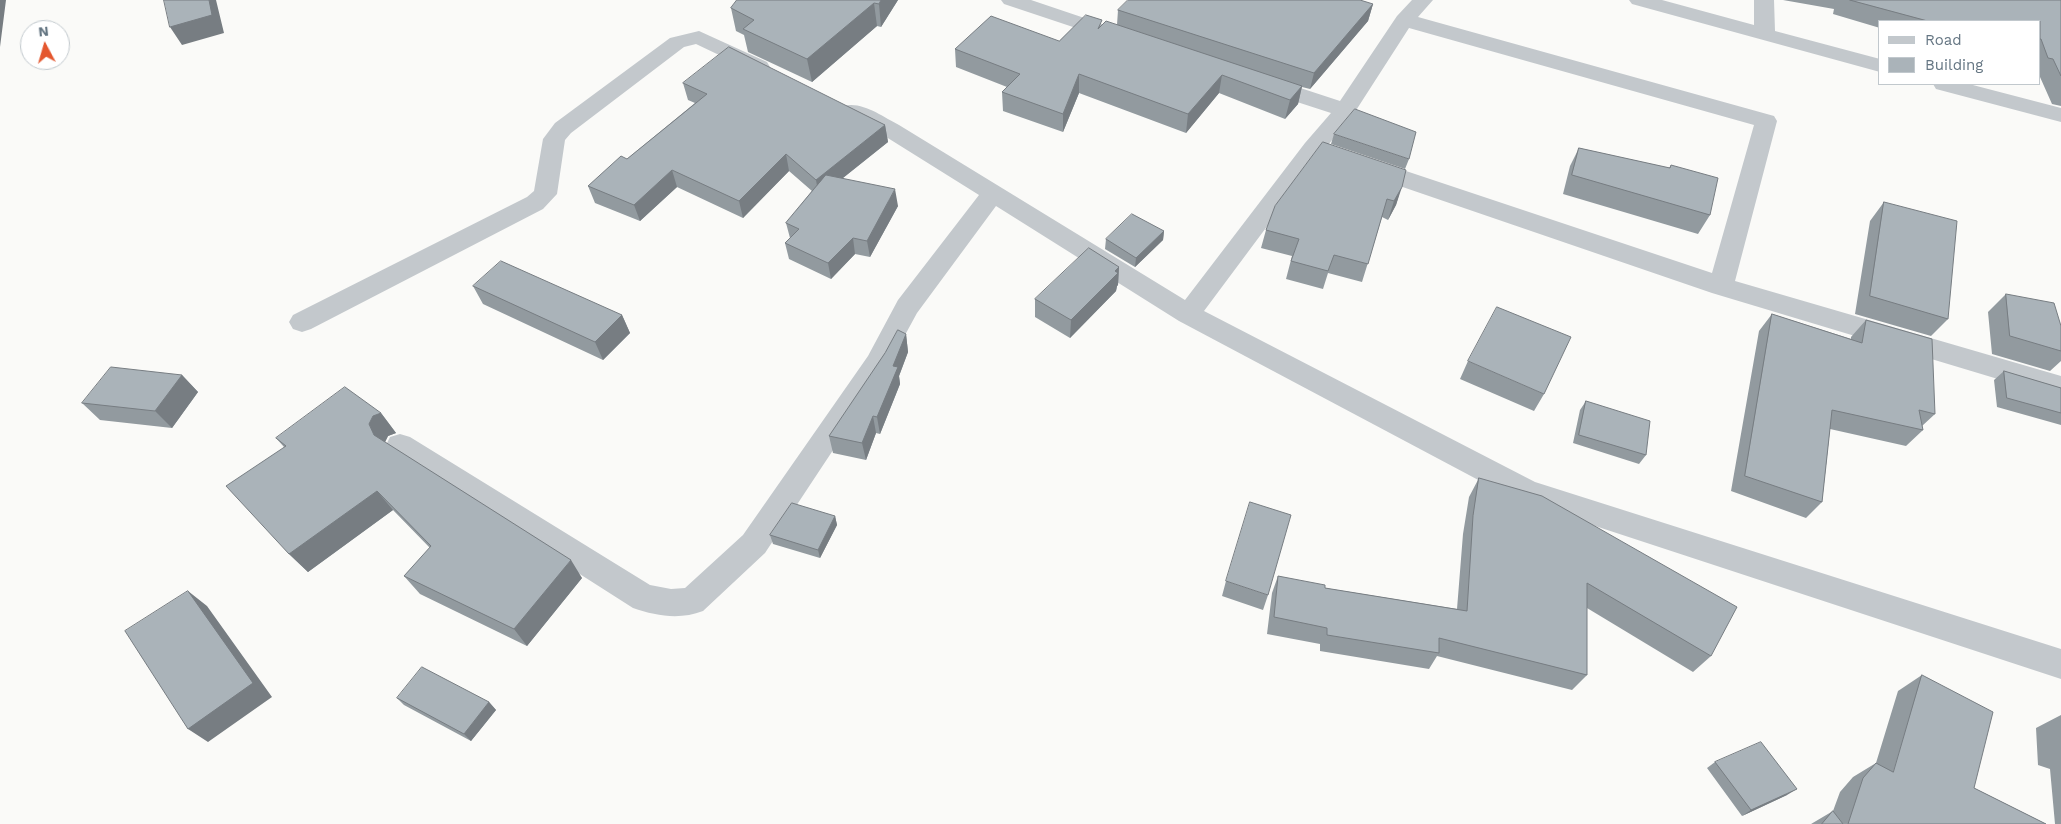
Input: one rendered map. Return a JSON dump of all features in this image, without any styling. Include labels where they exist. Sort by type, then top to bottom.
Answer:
[{"type":"street","points":[[1011,0],[1131,40]]},
{"type":"street","points":[[1188,314],[1313,148],[1345,110],[1404,20],[1423,0]]},
{"type":"street","points":[[1639,0],[1878,65]]},
{"type":"street","points":[[1764,0],[1765,36]]},
{"type":"street","points":[[1404,20],[1766,121],[1721,286]]},
{"type":"street","points":[[302,322],[535,203],[544,194],[554,140],[564,128],[677,42],[699,37],[777,75]]},
{"type":"street","points":[[1243,76],[1345,110]]},
{"type":"street","points":[[1948,85],[2061,115]]},
{"type":"street","points":[[830,100],[891,130],[1188,314],[1526,491],[2061,664]]},
{"type":"street","points":[[1313,148],[1721,286],[2061,388]]},
{"type":"street","points":[[400,445],[644,598],[671,603],[692,601],[754,544],[877,362],[907,307],[993,194]]},
{"type":"building","points":[[164,0],[209,0],[212,15],[170,27]]},
{"type":"building","points":[[737,0],[881,0],[879,4],[874,3],[807,59],[743,29],[754,20],[731,8]]},
{"type":"building","points":[[1128,0],[1360,0],[1373,4],[1314,73],[1118,10]]},
{"type":"building","points":[[1850,0],[2061,0],[2061,76],[2053,59],[2048,58],[2041,39],[2041,20],[1924,20]]},
{"type":"building","points":[[1086,15],[1102,20],[1098,29],[1106,21],[1302,86],[1290,100],[1222,75],[1188,114],[1079,74],[1063,114],[1002,92],[1020,74],[955,49],[991,16],[1059,41]]},
{"type":"building","points":[[729,47],[885,125],[816,180],[786,154],[739,201],[672,170],[634,205],[588,186],[621,156],[627,159],[707,94],[683,83]]},
{"type":"building","points":[[1355,109],[1416,132],[1409,159],[1334,134]]},
{"type":"building","points":[[1323,142],[1406,170],[1402,187],[1394,201],[1387,199],[1368,264],[1334,255],[1328,271],[1291,261],[1299,239],[1266,230],[1275,206]]},
{"type":"building","points":[[1579,148],[1670,168],[1671,165],[1718,178],[1710,215],[1572,175]]},
{"type":"building","points":[[826,175],[895,189],[867,241],[853,238],[828,263],[785,243],[799,229],[786,223]]},
{"type":"building","points":[[1884,202],[1957,221],[1948,319],[1870,296]]},
{"type":"building","points":[[1132,214],[1164,231],[1136,258],[1106,239]]},
{"type":"building","points":[[1089,248],[1119,267],[1115,271],[1118,273],[1071,320],[1035,299]]},
{"type":"building","points":[[501,261],[622,315],[595,342],[473,286]]},
{"type":"building","points":[[2006,294],[2054,303],[2061,326],[2061,351],[2010,336]]},
{"type":"building","points":[[1497,307],[1571,337],[1544,394],[1468,361]]},
{"type":"building","points":[[1772,314],[1862,343],[1866,320],[1932,339],[1935,414],[1919,410],[1923,430],[1832,410],[1822,502],[1745,476]]},
{"type":"building","points":[[898,330],[906,334],[893,366],[898,367],[877,417],[873,416],[862,443],[829,436],[885,353]]},
{"type":"building","points":[[111,367],[182,375],[155,411],[82,403]]},
{"type":"building","points":[[2004,371],[2061,388],[2061,413],[2007,398]]},
{"type":"building","points":[[345,387],[381,413],[373,416],[369,424],[374,435],[571,560],[514,629],[404,576],[431,546],[377,491],[289,554],[226,486],[286,446],[276,438]]},
{"type":"building","points":[[1586,401],[1650,421],[1646,455],[1579,435]]},
{"type":"building","points":[[1479,478],[1542,496],[1737,607],[1711,656],[1587,583],[1587,675],[1439,638],[1439,653],[1327,635],[1327,628],[1274,617],[1278,576],[1325,585],[1325,588],[1467,611],[1473,516]]},
{"type":"building","points":[[1250,502],[1291,515],[1268,595],[1226,581]]},
{"type":"building","points":[[792,503],[835,516],[818,550],[770,535]]},
{"type":"building","points":[[188,591],[253,683],[188,729],[125,631]]},
{"type":"building","points":[[422,667],[489,702],[464,734],[397,698]]},
{"type":"building","points":[[1922,675],[1993,712],[1974,788],[2046,824],[1848,824],[1863,778],[1876,763],[1893,772]]},
{"type":"building","points":[[1761,742],[1797,789],[1751,810],[1715,762]]},
{"type":"building","points":[[1833,811],[1843,824],[1822,824]]}]
